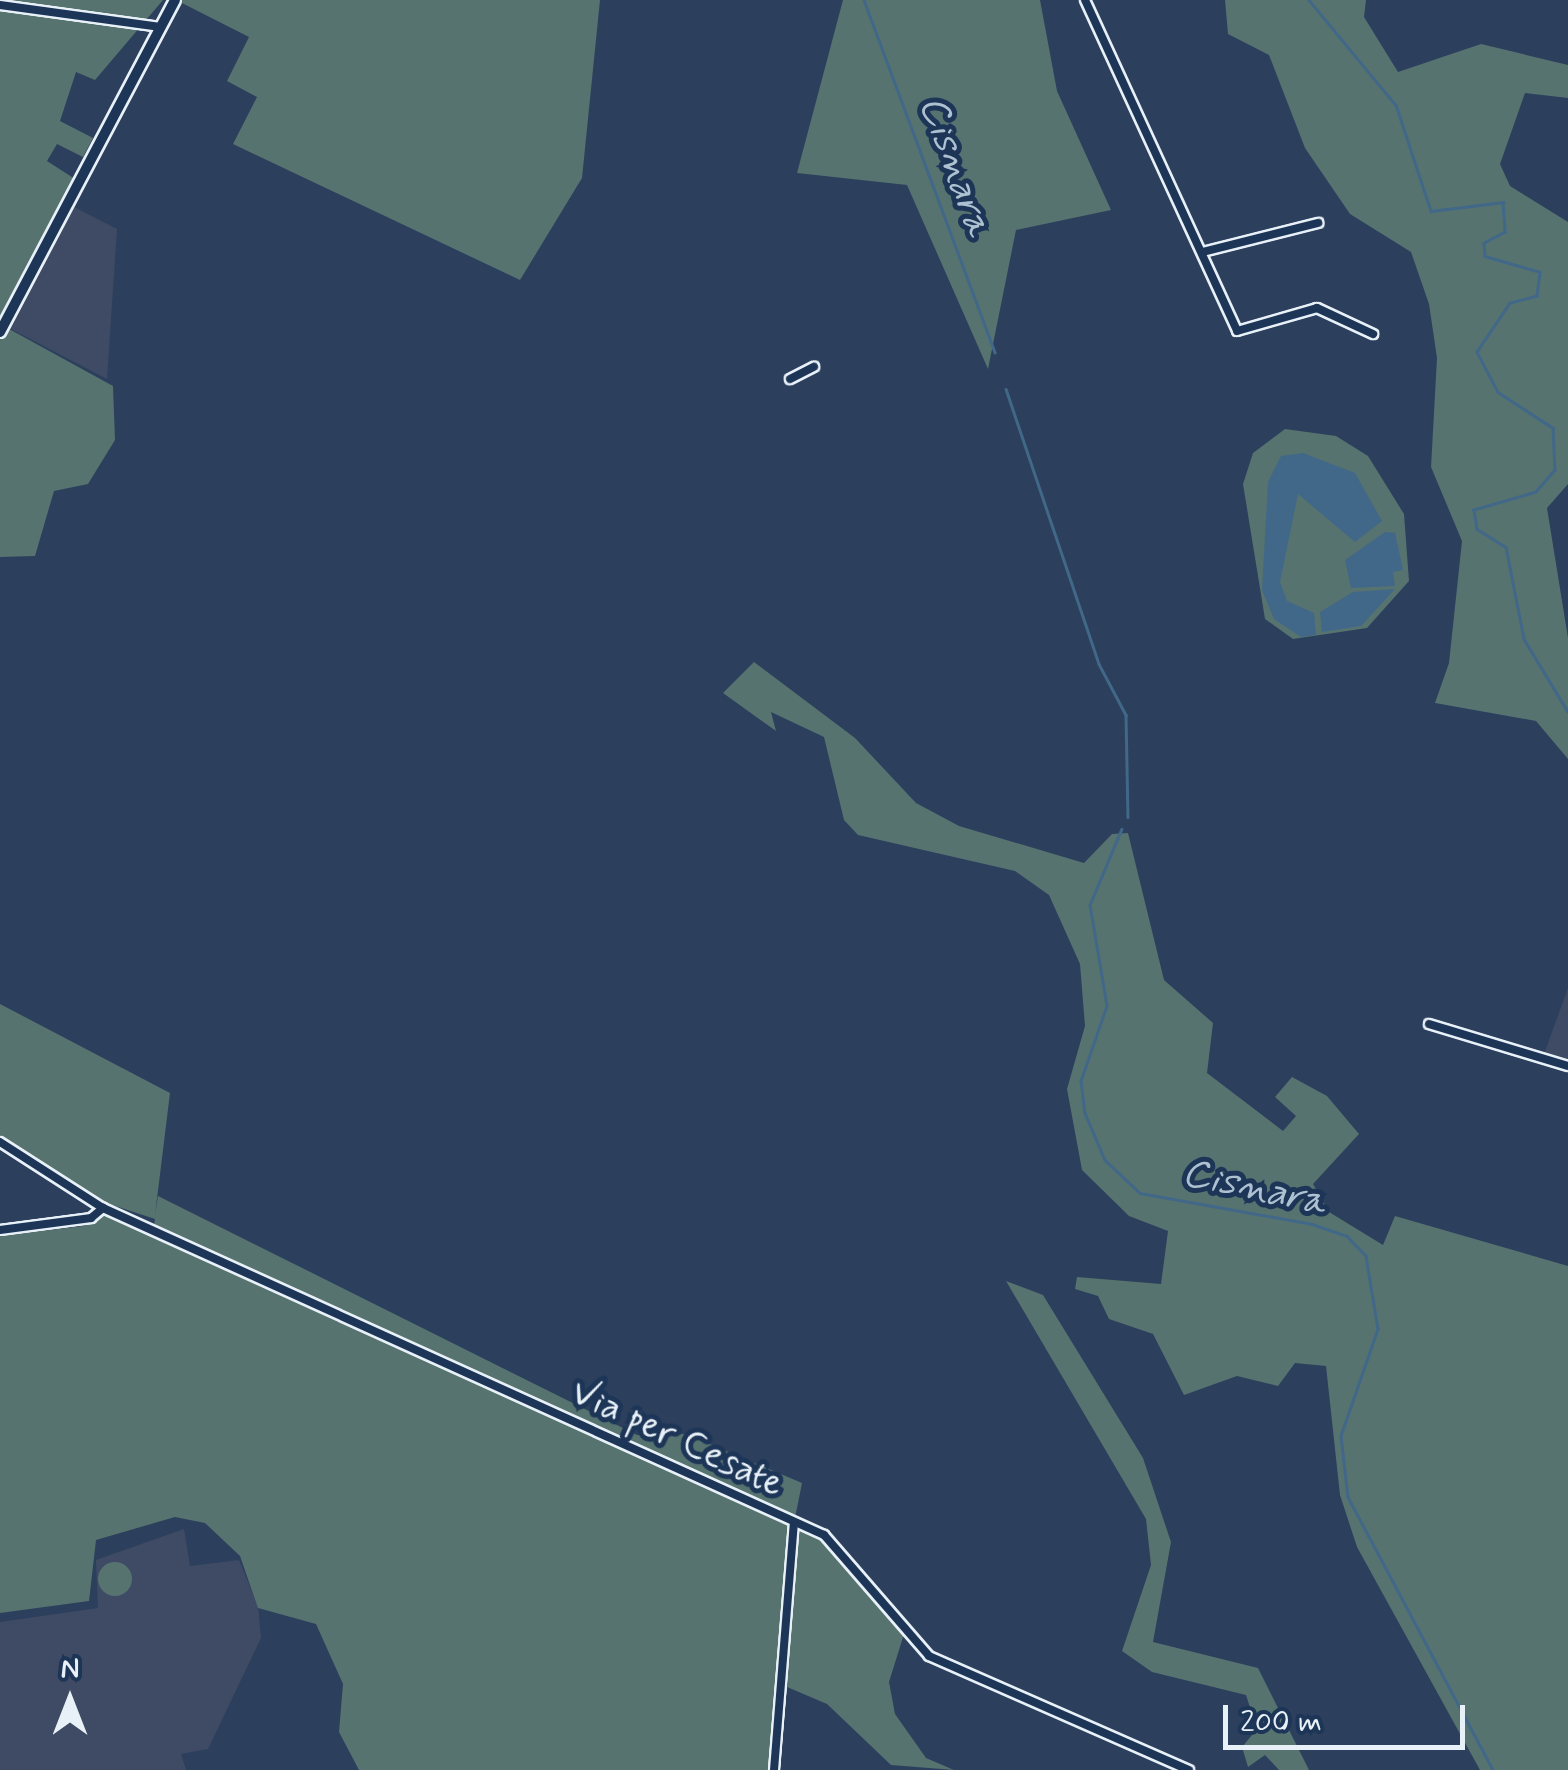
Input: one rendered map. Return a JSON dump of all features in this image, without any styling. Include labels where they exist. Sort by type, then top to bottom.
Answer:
[{"type":"street","points":[[0,332],[175,0]]},
{"type":"street","points":[[1086,0],[1237,331],[1317,308],[1373,334]]},
{"type":"street","points":[[0,5],[161,27]]},
{"type":"street","points":[[1203,252],[1318,222]]},
{"type":"street","points":[[790,379],[814,367]]},
{"type":"street","points":[[1429,1024],[1568,1066]]},
{"type":"street","name":"Via per Cesate","points":[[0,1142],[102,1208],[824,1535],[930,1656],[1189,1770]]},
{"type":"street","points":[[0,1230],[91,1218],[102,1208]]},
{"type":"street","points":[[774,1770],[794,1523]]},
{"type":"shaded area","points":[[74,207],[117,229],[107,379],[9,328]]},
{"type":"shaded area","points":[[1303,453],[1355,473],[1382,521],[1355,542],[1298,494],[1280,582],[1287,601],[1314,613],[1316,635],[1301,637],[1274,619],[1262,590],[1268,482],[1281,456]]},
{"type":"shaded area","points":[[1385,532],[1395,533],[1403,570],[1393,572],[1395,586],[1351,588],[1345,560]]},
{"type":"shaded area","points":[[1395,589],[1361,626],[1322,632],[1320,612],[1353,592]]},
{"type":"shaded area","points":[[1568,988],[1568,1061],[1544,1054]]},
{"type":"shaded area","points":[[184,1529],[190,1566],[239,1560],[258,1606],[261,1638],[208,1749],[181,1754],[186,1770],[0,1770],[0,1622],[98,1608],[96,1560]]},
{"type":"green space","points":[[0,0],[163,0],[95,80],[76,72],[60,121],[93,138],[83,157],[57,144],[47,161],[75,179],[0,322]]},
{"type":"green space","points":[[176,0],[600,0],[582,178],[520,280],[233,144],[257,97],[227,81],[249,37]]},
{"type":"green space","points":[[843,0],[1040,0],[1057,91],[1111,210],[1016,230],[988,369],[907,185],[797,173]]},
{"type":"green space","points":[[1225,0],[1366,0],[1364,17],[1398,72],[1481,44],[1568,65],[1568,98],[1525,93],[1500,164],[1510,186],[1568,222],[1568,484],[1547,508],[1568,638],[1568,759],[1536,721],[1435,703],[1449,663],[1462,541],[1431,467],[1437,358],[1429,304],[1411,252],[1350,214],[1305,148],[1269,55],[1228,34]]},
{"type":"green space","points":[[0,324],[113,386],[115,440],[88,484],[54,491],[35,556],[0,557]]},
{"type":"green space","points":[[1285,429],[1336,436],[1368,456],[1404,514],[1409,581],[1367,628],[1293,639],[1265,619],[1243,484],[1253,453]]},
{"type":"green space","points":[[754,662],[855,738],[916,803],[959,826],[1084,863],[1112,834],[1128,833],[1164,980],[1213,1023],[1207,1073],[1283,1131],[1296,1116],[1275,1097],[1292,1077],[1327,1096],[1359,1134],[1313,1184],[1329,1212],[1383,1245],[1395,1216],[1568,1266],[1568,1770],[1480,1770],[1357,1547],[1340,1495],[1326,1366],[1295,1363],[1278,1386],[1237,1376],[1184,1395],[1153,1334],[1109,1319],[1098,1296],[1075,1289],[1077,1277],[1161,1284],[1168,1231],[1129,1216],[1082,1170],[1067,1089],[1085,1026],[1080,964],[1049,895],[1015,871],[858,835],[844,820],[824,737],[771,712],[776,731],[723,693]]},
{"type":"green space","points":[[0,1004],[170,1093],[155,1215],[158,1196],[637,1435],[686,1434],[802,1483],[794,1523],[824,1535],[904,1634],[889,1682],[895,1714],[926,1758],[954,1770],[891,1765],[827,1704],[787,1687],[779,1770],[359,1770],[339,1732],[343,1684],[316,1624],[258,1608],[240,1556],[205,1523],[175,1517],[96,1540],[89,1601],[0,1613],[0,1236],[83,1226],[103,1213],[153,1232],[155,1219],[103,1202],[0,1136]]},
{"type":"green space","points":[[1006,1281],[1043,1295],[1143,1458],[1171,1542],[1153,1642],[1258,1668],[1309,1770],[1279,1770],[1265,1755],[1248,1767],[1242,1747],[1257,1729],[1246,1695],[1152,1672],[1122,1651],[1151,1565],[1146,1519]]},
{"type":"green space","points":[[115,1562],[127,1567],[132,1579],[127,1591],[115,1596],[103,1591],[98,1579],[103,1567]]},
{"type":"waterway","name":"Cisnara","points":[[864,0],[995,352]]},
{"type":"waterway","points":[[1309,0],[1396,105],[1431,211],[1503,202],[1505,232],[1484,243],[1485,256],[1540,272],[1537,296],[1510,303],[1477,352],[1498,392],[1553,428],[1555,470],[1536,492],[1474,510],[1477,529],[1506,547],[1524,639],[1568,712]]},
{"type":"waterway","name":"Cisnara","points":[[1006,389],[1099,664],[1126,715],[1128,817]]},
{"type":"waterway","name":"Cisnara","points":[[1122,829],[1090,905],[1107,1006],[1081,1081],[1085,1113],[1105,1160],[1140,1193],[1312,1224],[1347,1236],[1366,1256],[1378,1329],[1341,1436],[1348,1497],[1493,1770]]}]
